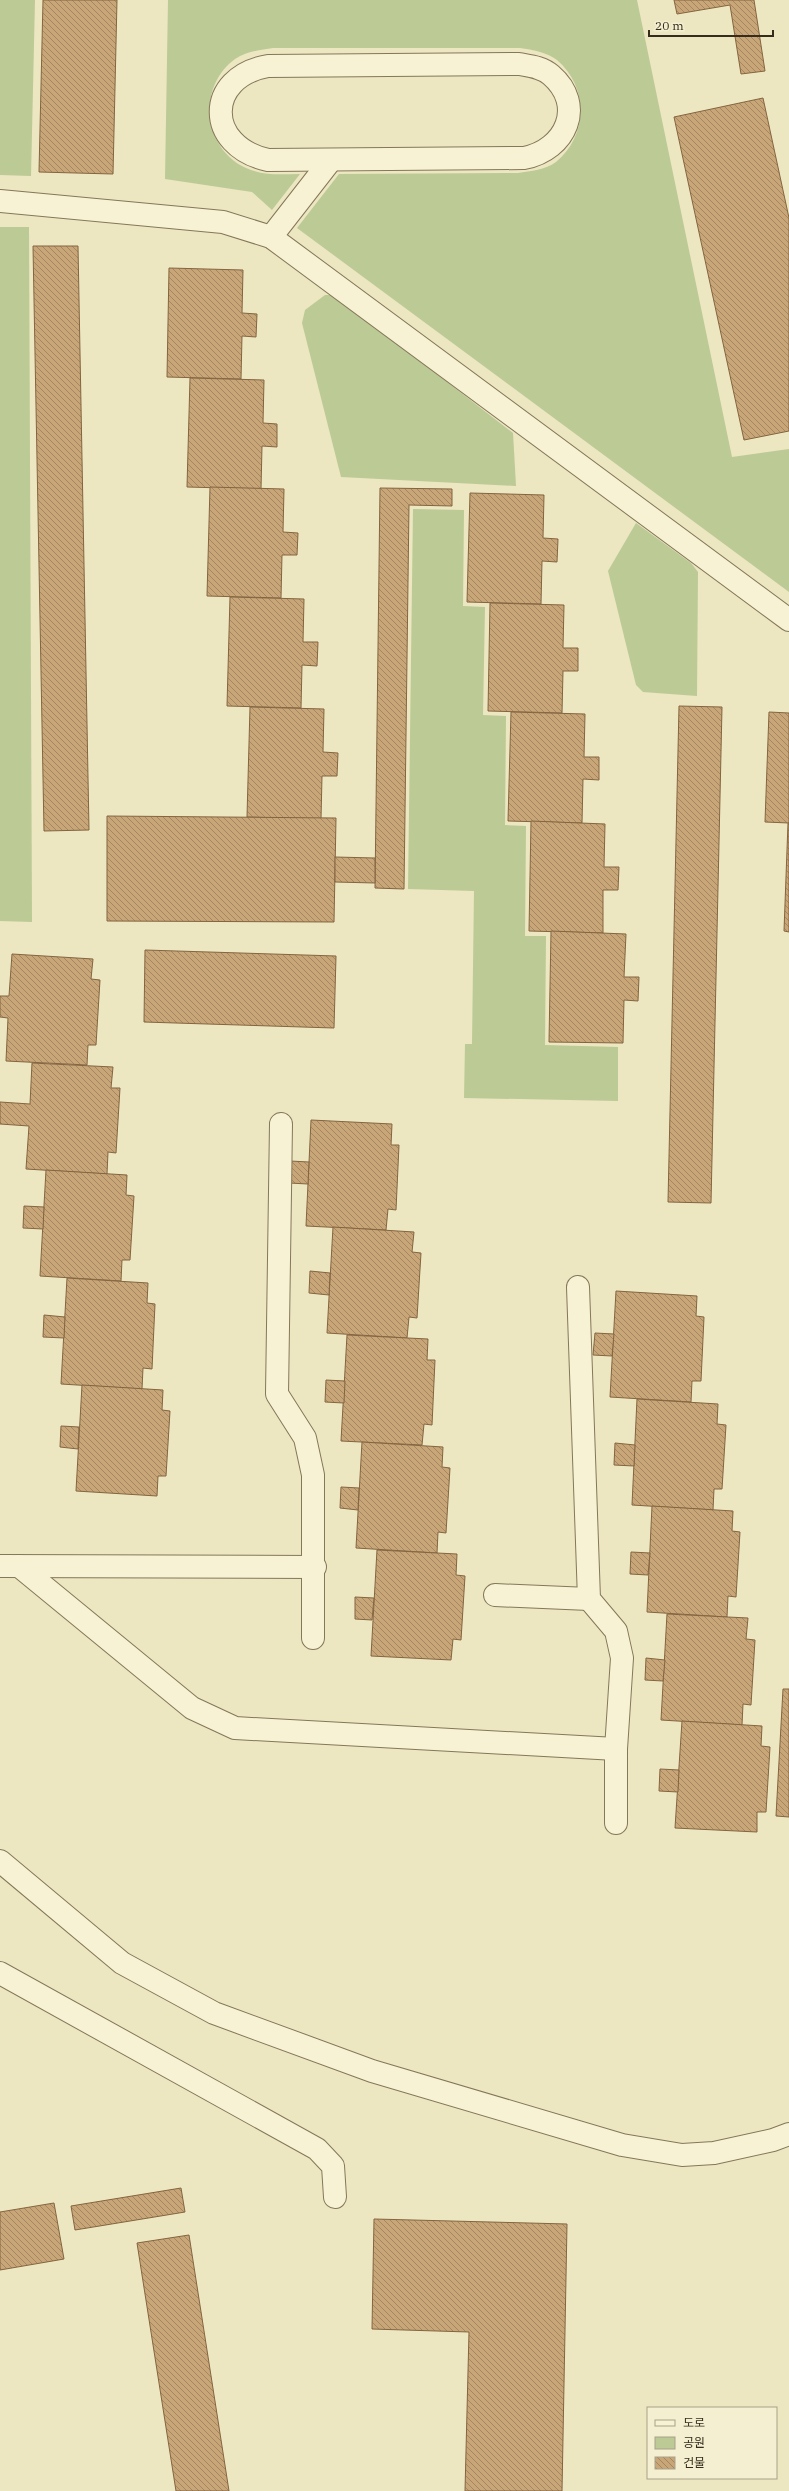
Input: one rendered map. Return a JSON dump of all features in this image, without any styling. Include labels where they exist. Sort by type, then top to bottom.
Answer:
[{"type":"street","points":[[519,64],[535,66],[550,74],[561,86],[567,101],[568,117],[563,133],[553,146],[540,155],[524,158],[331,160],[268,160],[252,157],[238,149],[227,136],[221,121],[221,104],[228,89],[238,76],[253,68],[268,66],[519,64]]},
{"type":"street","points":[[271,237],[331,160]]},
{"type":"street","points":[[0,201],[223,222],[271,237],[789,620]]},
{"type":"street","points":[[281,1124],[277,1394],[305,1438],[313,1475],[315,1567],[313,1638]]},
{"type":"street","points":[[578,1287],[589,1599],[616,1631],[622,1658],[616,1750],[616,1823]]},
{"type":"street","points":[[10,1566],[315,1567]]},
{"type":"street","points":[[10,1566],[192,1708],[235,1728],[616,1750]]},
{"type":"street","points":[[494,1594],[589,1599]]},
{"type":"street","points":[[0,1861],[122,1963],[214,2013],[372,2071],[622,2145],[682,2155],[714,2153],[773,2140],[789,2134]]},
{"type":"street","points":[[0,1973],[317,2149],[333,2166],[334,2197]]},
{"type":"green space","points":[[0,0],[35,0],[31,176],[0,175]]},
{"type":"green space","points":[[168,0],[637,0],[732,457],[789,449],[789,592],[297,228],[339,174],[518,173],[533,171],[552,165],[567,151],[574,139],[579,125],[580,111],[579,97],[575,84],[567,71],[557,60],[544,53],[520,48],[273,48],[254,51],[240,56],[222,71],[214,86],[210,103],[210,119],[215,135],[223,150],[235,162],[257,172],[300,174],[272,210],[252,192],[165,179]]},
{"type":"green space","points":[[0,227],[29,227],[32,922],[0,921]]},
{"type":"green space","points":[[325,295],[335,295],[513,433],[516,486],[341,477],[302,323],[305,310]]},
{"type":"green space","points":[[413,509],[464,510],[463,606],[485,607],[483,715],[506,716],[505,825],[526,826],[525,936],[546,936],[545,1045],[618,1047],[618,1101],[464,1098],[465,1044],[472,1044],[474,891],[408,889]]},
{"type":"green space","points":[[636,523],[691,563],[698,572],[697,696],[643,692],[636,685],[608,571]]},
{"type":"building","points":[[43,0],[117,0],[113,174],[39,172]]},
{"type":"building","points":[[674,0],[754,0],[765,71],[741,74],[730,5],[677,14]]},
{"type":"building","points":[[763,98],[789,218],[789,431],[744,440],[674,117]]},
{"type":"building","points":[[33,246],[78,246],[89,830],[44,831]]},
{"type":"building","points":[[169,268],[243,270],[242,313],[257,314],[256,337],[242,336],[241,379],[167,377]]},
{"type":"building","points":[[190,378],[264,380],[263,423],[277,424],[277,447],[262,446],[261,489],[187,487]]},
{"type":"building","points":[[210,487],[284,489],[283,532],[298,533],[297,555],[282,555],[281,598],[207,596]]},
{"type":"building","points":[[380,488],[452,489],[452,506],[409,505],[404,889],[375,888]]},
{"type":"building","points":[[470,493],[544,495],[543,538],[558,539],[557,562],[542,561],[541,604],[467,602]]},
{"type":"building","points":[[230,597],[304,599],[303,642],[318,642],[317,666],[302,665],[301,708],[227,706]]},
{"type":"building","points":[[490,603],[564,605],[563,648],[578,648],[578,671],[563,671],[562,713],[488,711]]},
{"type":"building","points":[[679,706],[722,707],[711,1203],[668,1202]]},
{"type":"building","points":[[250,707],[324,709],[323,752],[338,753],[337,776],[322,776],[321,819],[247,817]]},
{"type":"building","points":[[511,712],[585,714],[584,757],[599,757],[599,780],[583,779],[582,823],[508,821]]},
{"type":"building","points":[[769,712],[789,713],[789,823],[765,822]]},
{"type":"building","points":[[107,816],[336,818],[334,922],[107,921]]},
{"type":"building","points":[[531,821],[605,824],[604,867],[619,867],[618,890],[603,890],[603,933],[529,931]]},
{"type":"building","points":[[789,823],[789,932],[784,931]]},
{"type":"building","points":[[335,857],[375,858],[375,883],[335,882]]},
{"type":"building","points":[[551,931],[626,934],[624,977],[639,977],[638,1001],[624,1000],[623,1043],[549,1042]]},
{"type":"building","points":[[145,950],[336,956],[334,1028],[144,1022]]},
{"type":"building","points":[[12,954],[93,959],[91,979],[100,980],[96,1045],[88,1045],[87,1065],[6,1061],[8,1018],[0,1017],[0,996],[9,996]]},
{"type":"building","points":[[32,1063],[113,1067],[111,1088],[120,1088],[116,1153],[108,1152],[107,1174],[26,1169],[29,1126],[0,1124],[0,1102],[30,1104]]},
{"type":"building","points":[[311,1120],[392,1124],[391,1145],[399,1145],[396,1210],[388,1209],[386,1230],[306,1226]]},
{"type":"building","points":[[290,1161],[309,1162],[308,1184],[289,1183]]},
{"type":"building","points":[[46,1170],[127,1175],[126,1195],[134,1196],[130,1260],[122,1260],[121,1281],[40,1276]]},
{"type":"building","points":[[24,1206],[44,1207],[43,1229],[23,1228]]},
{"type":"building","points":[[333,1227],[414,1232],[412,1252],[421,1253],[417,1318],[409,1317],[407,1338],[327,1333]]},
{"type":"building","points":[[310,1271],[330,1273],[329,1295],[309,1293]]},
{"type":"building","points":[[67,1278],[148,1283],[147,1303],[155,1304],[152,1369],[143,1368],[142,1389],[61,1384]]},
{"type":"building","points":[[616,1291],[697,1296],[696,1316],[704,1317],[701,1381],[692,1381],[691,1402],[610,1397]]},
{"type":"building","points":[[44,1315],[65,1317],[64,1338],[43,1337]]},
{"type":"building","points":[[595,1333],[614,1334],[612,1356],[593,1355]]},
{"type":"building","points":[[347,1335],[428,1339],[427,1360],[435,1360],[432,1425],[424,1424],[422,1445],[341,1441]]},
{"type":"building","points":[[326,1380],[345,1381],[344,1403],[325,1402]]},
{"type":"building","points":[[82,1385],[163,1390],[162,1410],[170,1411],[166,1476],[158,1476],[157,1496],[76,1491]]},
{"type":"building","points":[[637,1399],[718,1404],[717,1424],[726,1425],[722,1489],[714,1489],[713,1510],[632,1505]]},
{"type":"building","points":[[61,1426],[79,1427],[78,1449],[60,1447]]},
{"type":"building","points":[[362,1442],[443,1447],[442,1467],[450,1468],[446,1533],[438,1532],[437,1553],[356,1548]]},
{"type":"building","points":[[615,1443],[635,1445],[634,1466],[614,1465]]},
{"type":"building","points":[[341,1487],[359,1488],[358,1510],[340,1508]]},
{"type":"building","points":[[652,1506],[733,1511],[732,1531],[740,1532],[736,1597],[728,1596],[727,1617],[647,1612]]},
{"type":"building","points":[[377,1550],[457,1554],[456,1575],[465,1576],[461,1640],[453,1639],[451,1660],[371,1656]]},
{"type":"building","points":[[631,1552],[650,1553],[648,1575],[630,1574]]},
{"type":"building","points":[[355,1597],[374,1598],[372,1620],[355,1619]]},
{"type":"building","points":[[667,1614],[748,1618],[746,1639],[755,1640],[751,1705],[743,1704],[742,1725],[661,1720]]},
{"type":"building","points":[[646,1658],[665,1660],[663,1681],[645,1680]]},
{"type":"building","points":[[783,1689],[789,1689],[789,1817],[776,1816]]},
{"type":"building","points":[[682,1721],[762,1726],[761,1746],[770,1747],[766,1812],[757,1812],[757,1832],[675,1828]]},
{"type":"building","points":[[660,1769],[679,1770],[678,1792],[659,1791]]},
{"type":"building","points":[[181,2188],[185,2212],[75,2230],[71,2206]]},
{"type":"building","points":[[54,2203],[64,2259],[0,2270],[0,2212]]},
{"type":"building","points":[[374,2219],[567,2224],[562,2491],[465,2491],[469,2332],[372,2329]]},
{"type":"building","points":[[189,2235],[229,2491],[176,2491],[137,2243]]}]
